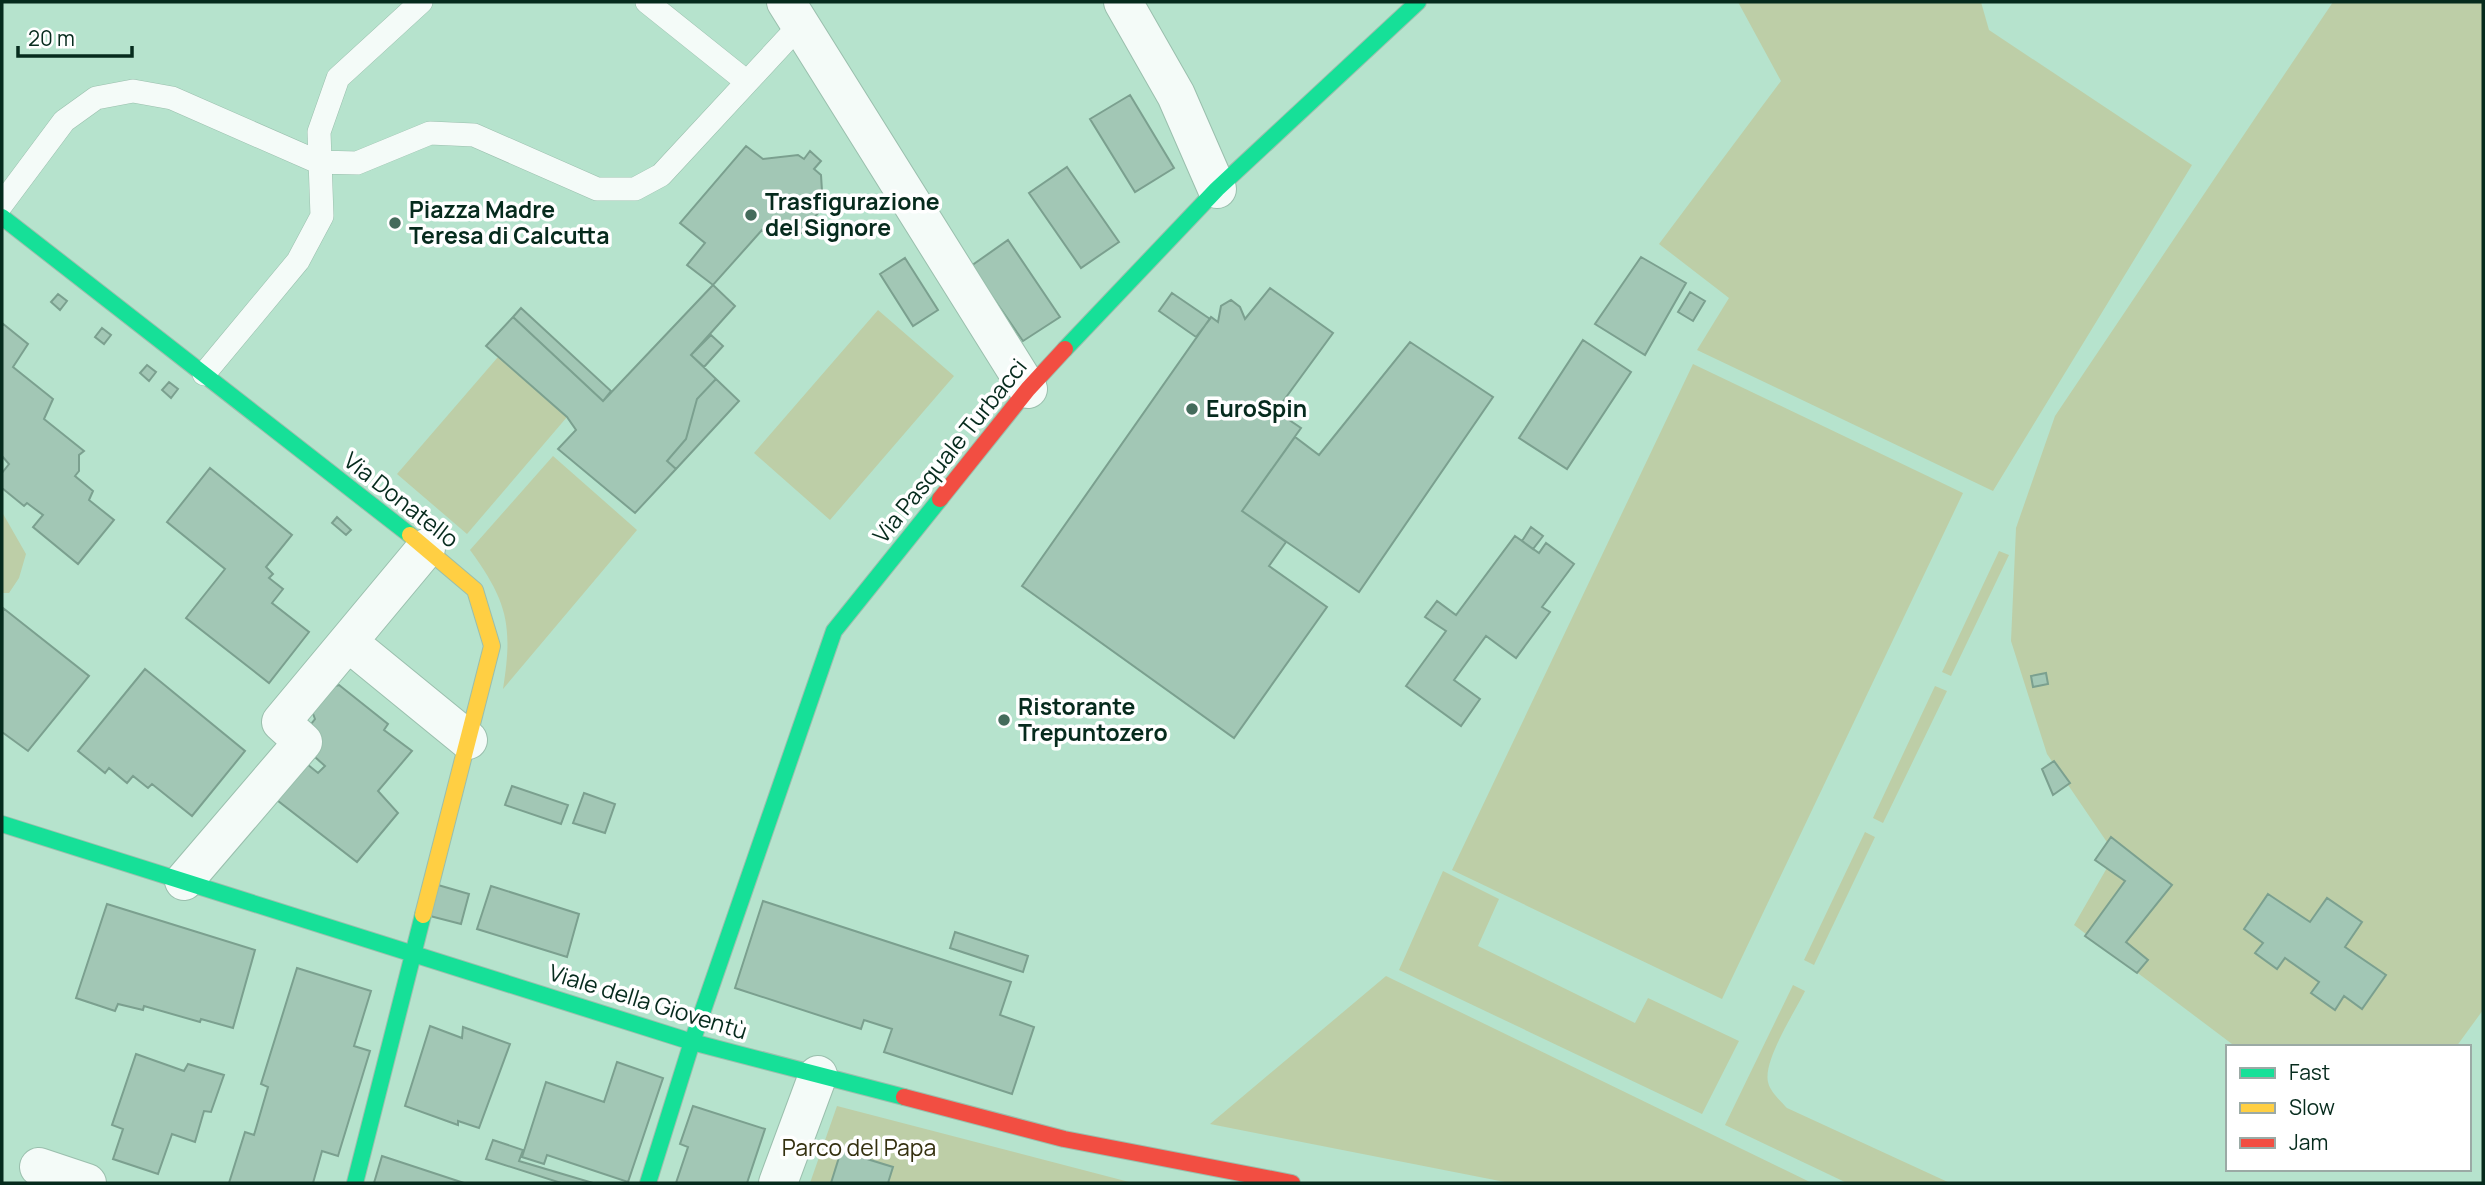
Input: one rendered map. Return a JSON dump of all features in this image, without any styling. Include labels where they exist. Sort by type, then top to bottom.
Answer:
[{"type":"street","points":[[1123,2],[1176,95],[1217,188]]},
{"type":"street","name":"Via Pasquale Turbacci","points":[[648,1183],[692,1042],[834,631],[1028,389],[1217,188],[1418,2]]},
{"type":"street","points":[[793,13],[1028,389]]},
{"type":"street","name":"Via Donatello","points":[[2,217],[426,548],[475,590],[492,646],[355,1183]]},
{"type":"street","points":[[184,881],[303,743],[281,722],[426,548]]},
{"type":"street","points":[[348,642],[468,740]]},
{"type":"street","name":"Viale della Gioventù","points":[[2,824],[692,1042],[1064,1139],[1292,1183]]},
{"type":"street","points":[[778,1183],[818,1074]]},
{"type":"street","points":[[39,1167],[87,1183]]},
{"type":"lane","points":[[204,374],[298,261],[322,216],[319,132],[338,78],[421,2]]},
{"type":"lane","points":[[647,2],[747,82]]},
{"type":"lane","points":[[2,204],[64,121],[96,97],[133,92],[172,98],[318,162],[357,163],[430,133],[474,135],[597,189],[635,189],[661,175],[747,82],[793,13]]},
{"type":"green space","points":[[1738,2],[1981,2],[1989,30],[2192,165],[1993,491],[1697,350],[1729,298],[1659,244],[1781,81]]},
{"type":"green space","points":[[2333,2],[2483,2],[2483,1010],[2457,1045],[2233,1045],[2074,925],[2115,854],[2047,754],[2011,641],[2016,528],[2055,416]]},
{"type":"green space","points":[[878,310],[954,376],[830,520],[754,453]]},
{"type":"green space","points":[[498,357],[567,417],[467,534],[397,474]]},
{"type":"green space","points":[[1693,364],[1963,493],[1722,999],[1452,870]]},
{"type":"green space","points":[[553,456],[637,530],[503,689],[507,648],[505,615],[493,585],[470,550]]},
{"type":"green space","points":[[2,512],[26,554],[19,578],[9,593],[2,593]]},
{"type":"green space","points":[[1999,551],[2009,555],[1951,676],[1942,672]]},
{"type":"green space","points":[[1935,686],[1947,691],[1883,823],[1873,818]]},
{"type":"green space","points":[[1865,832],[1875,837],[1814,965],[1804,960]]},
{"type":"green space","points":[[1443,871],[1499,899],[1478,946],[1635,1023],[1648,998],[1739,1041],[1702,1114],[1399,970]]},
{"type":"green space","points":[[1386,976],[1812,1183],[1510,1183],[1210,1124]]},
{"type":"green space","points":[[1793,985],[1805,991],[1770,1061],[1768,1082],[1773,1093],[1787,1108],[1950,1183],[1847,1183],[1725,1125]]},
{"type":"green space","name":"Parco del Papa","points":[[837,1106],[1133,1183],[810,1183]]},
{"type":"building","points":[[1130,95],[1174,168],[1135,192],[1090,119]]},
{"type":"building","name":"Trasfigurazione del Signore","points":[[746,146],[763,159],[798,155],[804,159],[810,151],[821,161],[814,169],[821,175],[823,207],[802,233],[770,237],[762,230],[713,285],[687,265],[705,243],[680,223]]},
{"type":"building","points":[[1067,167],[1119,242],[1081,268],[1029,193]]},
{"type":"building","points":[[1008,240],[1060,317],[1023,341],[971,266]]},
{"type":"building","points":[[1641,257],[1686,283],[1645,355],[1595,324]]},
{"type":"building","points":[[905,258],[938,310],[913,326],[880,274]]},
{"type":"building","points":[[713,285],[735,306],[691,355],[716,379],[697,399],[686,439],[667,461],[676,469],[635,513],[558,449],[576,430],[567,417],[486,346],[513,317],[603,401]]},
{"type":"building","points":[[1270,288],[1333,333],[1276,411],[1301,428],[1242,511],[1286,542],[1269,566],[1327,607],[1234,738],[1022,586],[1211,317],[1218,322],[1221,306],[1231,300],[1240,307],[1245,319]]},
{"type":"building","points":[[1690,292],[1705,301],[1693,321],[1678,312]]},
{"type":"building","points":[[1172,293],[1210,319],[1196,337],[1159,311]]},
{"type":"building","points":[[58,294],[67,301],[60,310],[51,302]]},
{"type":"building","points":[[521,308],[611,391],[603,401],[513,317]]},
{"type":"building","points":[[2,323],[28,344],[13,367],[53,399],[44,419],[84,451],[79,455],[79,471],[75,476],[93,491],[89,500],[114,520],[78,564],[33,527],[43,515],[27,503],[24,506],[2,488],[2,473],[9,464],[2,456]]},
{"type":"building","points":[[102,328],[111,335],[104,344],[95,337]]},
{"type":"building","points":[[711,335],[723,346],[704,367],[691,355]]},
{"type":"building","points":[[1583,340],[1631,372],[1567,469],[1519,438]]},
{"type":"building","points":[[1410,342],[1493,397],[1359,592],[1242,511],[1295,437],[1319,455]]},
{"type":"building","points":[[147,365],[156,372],[149,381],[140,373]]},
{"type":"building","points":[[716,379],[739,401],[676,469],[667,461],[686,439],[697,399]]},
{"type":"building","points":[[169,382],[178,389],[171,398],[162,390]]},
{"type":"building","points":[[210,468],[292,535],[266,567],[273,574],[269,578],[283,589],[272,603],[309,632],[269,683],[186,618],[225,569],[167,522]]},
{"type":"building","points":[[337,517],[351,530],[346,535],[332,523]]},
{"type":"building","points":[[1531,527],[1543,536],[1533,549],[1522,541]]},
{"type":"building","points":[[1515,536],[1539,553],[1546,543],[1574,564],[1542,607],[1550,612],[1516,658],[1486,636],[1454,680],[1480,699],[1461,726],[1406,686],[1446,631],[1425,617],[1437,601],[1456,615]]},
{"type":"building","points":[[3,608],[89,676],[28,751],[2,732]]},
{"type":"building","points":[[145,669],[245,751],[192,816],[152,784],[148,788],[133,776],[127,783],[109,768],[105,773],[78,751]]},
{"type":"building","points":[[2046,673],[2048,684],[2033,687],[2031,676]]},
{"type":"building","points":[[339,685],[388,724],[384,730],[412,751],[378,791],[398,813],[357,862],[273,797],[302,760],[318,773],[325,766],[306,749],[308,728],[315,719],[312,711],[329,688]]},
{"type":"building","points":[[2054,761],[2070,783],[2053,795],[2042,769]]},
{"type":"building","points":[[512,786],[568,805],[561,824],[505,805]]},
{"type":"building","points":[[584,793],[615,804],[605,833],[573,823]]},
{"type":"building","points":[[2111,837],[2172,885],[2126,942],[2148,960],[2137,973],[2085,936],[2125,881],[2095,860]]},
{"type":"building","points":[[438,885],[469,894],[461,924],[430,916]]},
{"type":"building","points":[[491,886],[579,914],[567,957],[477,929]]},
{"type":"building","points":[[2268,894],[2310,922],[2327,898],[2362,922],[2345,947],[2386,975],[2362,1009],[2344,996],[2335,1010],[2311,993],[2319,982],[2285,958],[2277,969],[2255,953],[2263,943],[2244,929]]},
{"type":"building","points":[[763,901],[1011,982],[1000,1015],[1034,1027],[1012,1094],[884,1052],[892,1029],[864,1020],[861,1029],[735,988]]},
{"type":"building","points":[[107,904],[255,950],[233,1028],[144,1006],[143,1010],[118,1004],[115,1011],[76,998]]},
{"type":"building","points":[[955,932],[1028,956],[1023,972],[950,948]]},
{"type":"building","points":[[297,968],[371,991],[354,1046],[370,1051],[338,1156],[322,1151],[313,1183],[229,1183],[245,1132],[254,1135],[268,1087],[261,1084]]},
{"type":"building","points":[[430,1026],[462,1038],[463,1027],[510,1044],[479,1128],[458,1121],[458,1125],[405,1106]]},
{"type":"building","points":[[136,1054],[184,1071],[188,1064],[224,1075],[211,1112],[204,1111],[195,1142],[172,1134],[158,1174],[113,1159],[123,1129],[112,1125]]},
{"type":"building","points":[[617,1062],[663,1078],[628,1182],[547,1155],[544,1164],[522,1157],[546,1082],[604,1102]]},
{"type":"building","points":[[693,1106],[765,1129],[747,1183],[676,1183],[688,1147],[680,1144]]},
{"type":"building","points":[[493,1140],[523,1150],[519,1161],[593,1183],[561,1183],[486,1159]]},
{"type":"building","points":[[841,1151],[893,1167],[888,1183],[831,1183]]},
{"type":"building","points":[[382,1156],[464,1183],[374,1183]]},
{"type":"traffic: fast","points":[[1065,349],[1217,189],[1418,2]]},
{"type":"traffic: fast","points":[[2,217],[410,535]]},
{"type":"traffic: fast","points":[[648,1183],[692,1042],[834,631],[940,499]]},
{"type":"traffic: fast","points":[[2,824],[692,1042],[904,1097]]},
{"type":"traffic: fast","points":[[355,1183],[423,915]]},
{"type":"traffic: slow","points":[[410,535],[475,590],[492,646],[423,915]]},
{"type":"traffic: jam","points":[[940,499],[1028,389],[1065,349]]},
{"type":"traffic: jam","points":[[904,1097],[1064,1139],[1292,1183]]},
{"type":"place","name":"Trasfigurazione del Signore","points":[[751,215]]},
{"type":"place","name":"Piazza Madre Teresa di Calcutta","points":[[395,223]]},
{"type":"place","name":"EuroSpin","points":[[1192,409]]},
{"type":"place","name":"Ristorante Trepuntozero","points":[[1004,720]]}]
